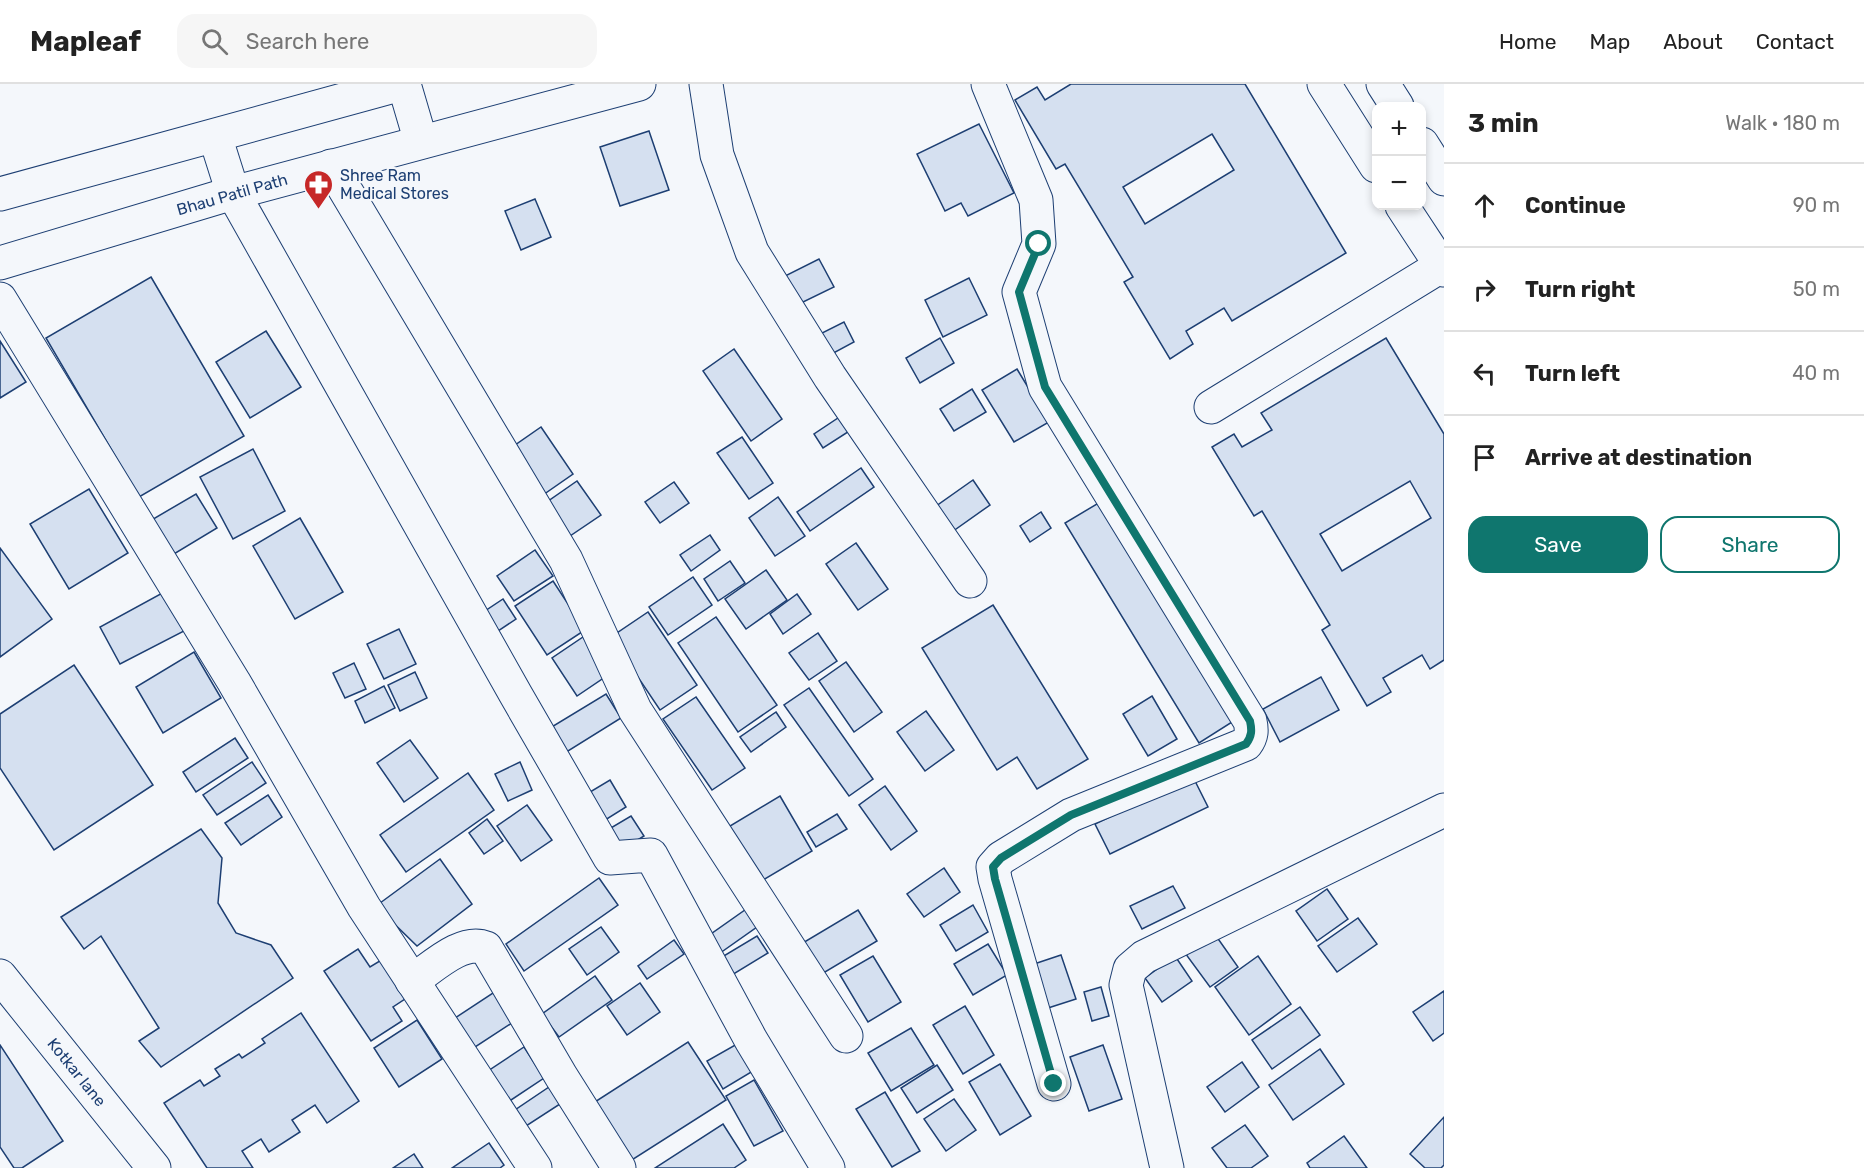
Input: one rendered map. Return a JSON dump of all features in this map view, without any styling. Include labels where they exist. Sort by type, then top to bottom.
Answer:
[{"type":"street","points":[[0,194],[402,84],[421,142]]},
{"type":"street","name":"Bhau Patil Path","points":[[0,263],[233,192],[639,84]]},
{"type":"street","points":[[706,84],[717,155],[752,252],[830,377],[970,581]]},
{"type":"street","points":[[988,84],[1036,200],[1039,244],[1019,292],[1045,387],[1244,711],[1252,730],[1246,744],[1071,815],[1001,858],[993,867],[1054,1084]]},
{"type":"street","points":[[1324,84],[1372,158]]},
{"type":"street","points":[[1383,84],[1394,102]]},
{"type":"street","points":[[215,136],[233,192],[610,858],[651,855],[751,1040],[828,1168]]},
{"type":"street","points":[[1426,150],[1444,179]]},
{"type":"street","points":[[331,166],[566,560],[635,710],[846,1036]]},
{"type":"street","points":[[1211,407],[1443,268],[1405,210]]},
{"type":"street","points":[[0,299],[234,682],[364,907],[535,1168]]},
{"type":"street","points":[[1167,1168],[1126,985],[1130,969],[1144,957],[1444,810]]},
{"type":"street","points":[[412,981],[462,947],[480,945],[486,948],[561,1076],[619,1168]]},
{"type":"street","name":"Kotkar lane","points":[[0,976],[154,1168]]},
{"type":"building","points":[[1071,84],[1245,84],[1346,253],[1232,321],[1224,308],[1186,331],[1193,344],[1170,359],[1124,282],[1133,277],[1065,164],[1056,169],[1015,100],[1037,87],[1045,100]],"holes":[[[1212,134],[1234,170],[1145,224],[1123,187]]]},
{"type":"building","points":[[979,124],[1014,193],[968,216],[961,203],[945,211],[917,154]]},
{"type":"building","points":[[649,131],[669,190],[620,206],[600,147]]},
{"type":"building","points":[[535,199],[551,237],[521,250],[505,211]]},
{"type":"building","points":[[819,259],[834,287],[799,304],[785,276]]},
{"type":"building","points":[[151,277],[244,436],[139,497],[46,338]]},
{"type":"building","points":[[969,278],[987,315],[943,337],[925,300]]},
{"type":"building","points":[[844,322],[854,342],[828,356],[818,335]]},
{"type":"building","points":[[266,331],[301,387],[250,418],[216,362]]},
{"type":"building","points":[[940,338],[954,363],[920,383],[906,358]]},
{"type":"building","points":[[1386,338],[1444,434],[1444,660],[1430,669],[1422,655],[1383,678],[1391,692],[1367,706],[1322,630],[1330,625],[1262,511],[1254,516],[1212,447],[1234,434],[1242,447],[1272,430],[1261,413]],"holes":[[[1410,481],[1431,518],[1342,571],[1320,534]]]},
{"type":"building","points":[[0,341],[26,382],[0,398]]},
{"type":"building","points":[[734,349],[782,419],[751,441],[703,371]]},
{"type":"building","points":[[1017,369],[1049,422],[1014,442],[982,390]]},
{"type":"building","points":[[972,389],[986,412],[954,431],[940,409]]},
{"type":"building","points":[[841,416],[851,430],[823,448],[814,434]]},
{"type":"building","points":[[541,427],[573,474],[540,497],[508,450]]},
{"type":"building","points":[[742,437],[773,483],[749,499],[717,453]]},
{"type":"building","points":[[253,449],[285,511],[233,539],[200,477]]},
{"type":"building","points":[[861,468],[874,487],[810,531],[797,512]]},
{"type":"building","points":[[973,480],[990,505],[949,534],[932,509]]},
{"type":"building","points":[[577,481],[601,515],[567,538],[544,504]]},
{"type":"building","points":[[674,482],[689,503],[660,523],[645,502]]},
{"type":"building","points":[[89,489],[128,553],[69,589],[30,524]]},
{"type":"building","points":[[196,494],[217,528],[164,560],[143,525]]},
{"type":"building","points":[[778,497],[805,536],[775,556],[749,518]]},
{"type":"building","points":[[1107,498],[1240,717],[1199,743],[1065,523]]},
{"type":"building","points":[[1041,512],[1051,528],[1030,542],[1020,526]]},
{"type":"building","points":[[300,518],[343,592],[295,619],[253,546]]},
{"type":"building","points":[[710,535],[720,550],[691,571],[680,555]]},
{"type":"building","points":[[856,543],[888,589],[858,610],[826,564]]},
{"type":"building","points":[[0,548],[52,619],[0,657]]},
{"type":"building","points":[[535,550],[553,576],[514,601],[497,576]]},
{"type":"building","points":[[730,561],[745,583],[718,601],[704,579]]},
{"type":"building","points":[[766,570],[787,600],[746,629],[725,599]]},
{"type":"building","points":[[693,577],[712,605],[668,635],[649,607]]},
{"type":"building","points":[[553,581],[585,630],[547,655],[515,606]]},
{"type":"building","points":[[166,591],[186,630],[120,664],[100,627]]},
{"type":"building","points":[[797,594],[811,614],[783,634],[770,614]]},
{"type":"building","points":[[503,599],[516,619],[489,637],[476,617]]},
{"type":"building","points":[[993,605],[1088,759],[1037,789],[1017,757],[997,770],[922,648]]},
{"type":"building","points":[[648,612],[697,685],[660,710],[611,637]]},
{"type":"building","points":[[716,617],[777,705],[738,732],[678,643]]},
{"type":"building","points":[[399,629],[416,664],[384,679],[367,644]]},
{"type":"building","points":[[818,633],[837,661],[809,680],[789,653]]},
{"type":"building","points":[[583,637],[608,675],[577,696],[552,658]]},
{"type":"building","points":[[194,652],[221,698],[163,733],[136,687]]},
{"type":"building","points":[[846,662],[882,712],[854,732],[819,681]]},
{"type":"building","points":[[354,663],[366,689],[345,698],[333,673]]},
{"type":"building","points":[[74,665],[153,785],[54,850],[0,768],[0,714]]},
{"type":"building","points":[[415,672],[427,698],[400,711],[388,685]]},
{"type":"building","points":[[1321,677],[1339,710],[1280,742],[1263,709]]},
{"type":"building","points":[[384,686],[395,708],[365,723],[355,701]]},
{"type":"building","points":[[809,688],[873,779],[849,796],[784,705]]},
{"type":"building","points":[[606,694],[621,718],[560,756],[545,731]]},
{"type":"building","points":[[1152,696],[1177,739],[1148,756],[1123,714]]},
{"type":"building","points":[[696,697],[745,768],[712,790],[663,719]]},
{"type":"building","points":[[926,711],[954,750],[925,771],[897,732]]},
{"type":"building","points":[[776,712],[786,727],[751,752],[740,737]]},
{"type":"building","points":[[235,738],[248,758],[196,792],[183,772]]},
{"type":"building","points":[[410,740],[438,778],[404,802],[377,763]]},
{"type":"building","points":[[252,762],[266,783],[217,815],[203,795]]},
{"type":"building","points":[[520,762],[532,790],[508,801],[495,774]]},
{"type":"building","points":[[468,773],[494,810],[406,872],[380,835]]},
{"type":"building","points":[[1193,777],[1208,807],[1110,854],[1095,824]]},
{"type":"building","points":[[610,780],[626,807],[602,822],[585,795]]},
{"type":"building","points":[[885,786],[917,831],[891,850],[859,805]]},
{"type":"building","points":[[268,795],[282,817],[241,845],[225,823]]},
{"type":"building","points":[[780,796],[812,851],[758,883],[725,829]]},
{"type":"building","points":[[527,805],[552,840],[521,861],[497,826]]},
{"type":"building","points":[[837,814],[847,829],[816,847],[807,832]]},
{"type":"building","points":[[631,816],[644,836],[617,853],[604,832]]},
{"type":"building","points":[[487,819],[503,841],[484,854],[469,833]]},
{"type":"building","points":[[201,829],[222,858],[218,903],[236,933],[271,945],[293,978],[161,1067],[139,1041],[159,1028],[101,936],[84,949],[61,917]]},
{"type":"building","points":[[440,859],[472,904],[417,946],[376,906]]},
{"type":"building","points":[[944,868],[960,892],[924,917],[907,894]]},
{"type":"building","points":[[599,878],[618,905],[524,971],[506,944]]},
{"type":"building","points":[[1173,886],[1185,908],[1142,929],[1130,906]]},
{"type":"building","points":[[1327,889],[1348,919],[1317,941],[1296,911]]},
{"type":"building","points":[[752,905],[764,922],[713,958],[701,941]]},
{"type":"building","points":[[973,905],[988,932],[956,951],[940,925]]},
{"type":"building","points":[[858,910],[877,941],[820,975],[801,944]]},
{"type":"building","points":[[1358,918],[1377,944],[1337,972],[1318,946]]},
{"type":"building","points":[[601,927],[619,952],[587,975],[569,949]]},
{"type":"building","points":[[1214,933],[1238,967],[1210,987],[1185,953]]},
{"type":"building","points":[[757,936],[768,953],[727,978],[717,960]]},
{"type":"building","points":[[674,940],[684,954],[647,979],[638,966]]},
{"type":"building","points":[[988,944],[1007,975],[973,995],[954,964]]},
{"type":"building","points":[[358,949],[370,967],[383,959],[408,997],[393,1007],[402,1021],[371,1041],[324,971]]},
{"type":"building","points":[[1061,955],[1076,999],[1048,1008],[1034,964]]},
{"type":"building","points":[[873,956],[901,1002],[868,1022],[840,975]]},
{"type":"building","points":[[1175,956],[1192,981],[1162,1002],[1145,978]]},
{"type":"building","points":[[1258,956],[1291,1004],[1249,1035],[1215,987]]},
{"type":"building","points":[[595,976],[612,1000],[559,1037],[542,1014]]},
{"type":"building","points":[[640,983],[660,1012],[627,1035],[607,1006]]},
{"type":"building","points":[[1101,987],[1109,1016],[1092,1021],[1084,992]]},
{"type":"building","points":[[499,989],[518,1019],[469,1051],[449,1022]]},
{"type":"building","points":[[1444,991],[1444,1033],[1433,1041],[1413,1012]]},
{"type":"building","points":[[965,1006],[994,1055],[963,1074],[933,1025]]},
{"type":"building","points":[[1300,1007],[1320,1035],[1272,1069],[1252,1040]]},
{"type":"building","points":[[301,1013],[359,1101],[327,1123],[315,1105],[292,1120],[300,1132],[269,1152],[261,1139],[242,1151],[253,1168],[207,1168],[164,1103],[200,1080],[204,1086],[220,1076],[215,1069],[239,1054],[242,1058],[265,1043],[262,1039]]},
{"type":"building","points":[[417,1020],[442,1059],[399,1087],[374,1048]]},
{"type":"building","points":[[911,1028],[934,1065],[891,1091],[868,1053]]},
{"type":"building","points":[[688,1042],[726,1100],[624,1165],[587,1107]]},
{"type":"building","points":[[737,1044],[753,1071],[723,1089],[707,1061]]},
{"type":"building","points":[[0,1045],[63,1141],[22,1168],[14,1168],[0,1147]]},
{"type":"building","points":[[1103,1045],[1122,1099],[1089,1111],[1070,1057]]},
{"type":"building","points":[[524,1047],[544,1078],[505,1104],[485,1073]]},
{"type":"building","points":[[1320,1049],[1344,1084],[1293,1120],[1269,1085]]},
{"type":"building","points":[[1242,1062],[1259,1087],[1225,1112],[1207,1087]]},
{"type":"building","points":[[1000,1064],[1031,1116],[1000,1135],[969,1082]]},
{"type":"building","points":[[937,1065],[953,1090],[917,1113],[901,1088]]},
{"type":"building","points":[[754,1080],[783,1131],[754,1146],[726,1096]]},
{"type":"building","points":[[549,1087],[560,1104],[523,1128],[512,1112]]},
{"type":"building","points":[[885,1092],[920,1151],[892,1167],[856,1109]]},
{"type":"building","points":[[954,1099],[976,1130],[946,1151],[924,1119]]},
{"type":"building","points":[[1444,1117],[1444,1165],[1441,1168],[1425,1168],[1410,1154]]},
{"type":"building","points":[[723,1124],[746,1160],[734,1168],[655,1168]]},
{"type":"building","points":[[1245,1125],[1268,1156],[1251,1168],[1227,1168],[1212,1148]]},
{"type":"building","points":[[1344,1136],[1367,1168],[1310,1168],[1307,1163]]},
{"type":"building","points":[[489,1143],[504,1165],[500,1168],[452,1168]]},
{"type":"building","points":[[414,1154],[423,1168],[393,1168]]},
{"type":"place","name":"Shree Ram Medical Stores","points":[[319,210]]},
{"type":"route","points":[[1039,244],[1019,292],[1045,387],[1250,721],[1252,730],[1246,744],[1071,815],[1001,858],[993,867],[1054,1084]]}]
